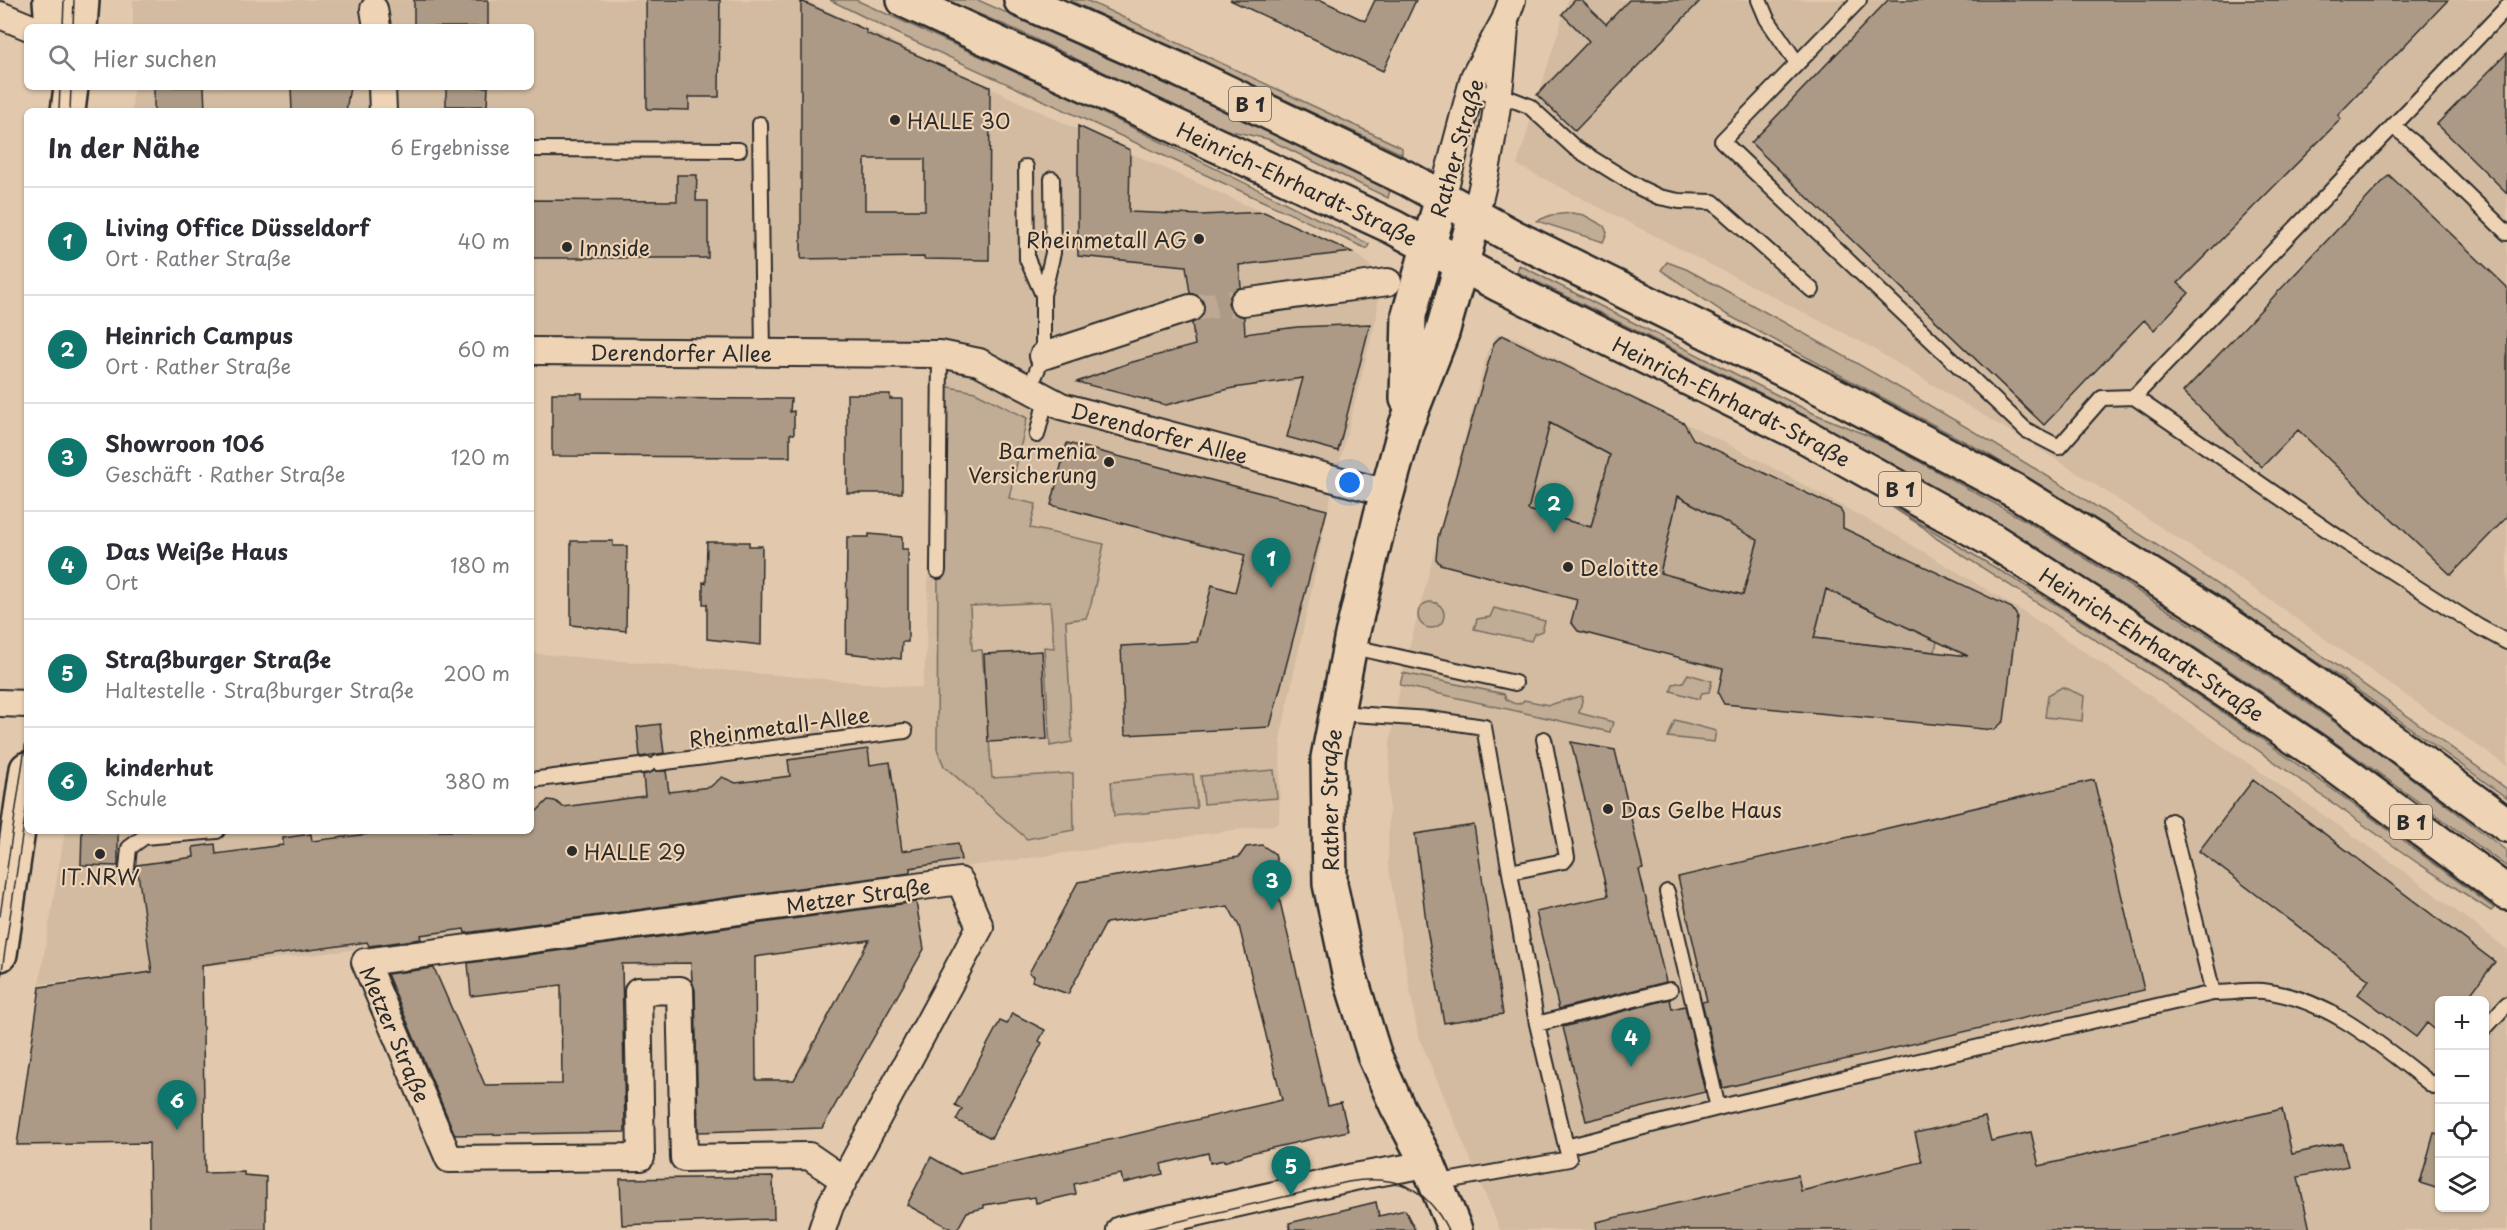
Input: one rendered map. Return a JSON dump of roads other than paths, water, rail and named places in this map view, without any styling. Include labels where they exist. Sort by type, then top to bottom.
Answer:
[{"type":"main road","points":[[50,0],[52,24]]},
{"type":"main road","points":[[80,24],[82,0]]},
{"type":"main road","name":"Heinrich-Ehrhardt-Straße","points":[[904,0],[1394,227],[1462,264],[1805,436],[1992,540],[2172,654],[2315,751],[2507,893]]},
{"type":"main road","name":"B 1","points":[[1021,0],[1180,70],[1442,198],[1837,396],[2016,492],[2244,635],[2318,686],[2507,825]]},
{"type":"main road","points":[[58,90],[61,108]]},
{"type":"main road","points":[[68,108],[71,90]]},
{"type":"main road","name":"Rather Straße","points":[[1406,425],[1409,315],[1442,198]]},
{"type":"main road","name":"Rather Straße","points":[[1455,1230],[1432,1173],[1397,1106],[1375,1057],[1349,973],[1330,884],[1328,758],[1349,646],[1387,493],[1406,425],[1442,333],[1475,216]]},
{"type":"main road","points":[[0,954],[4,903],[24,786]]},
{"type":"street","points":[[0,9],[21,0]]},
{"type":"street","name":"Rather Straße","points":[[1442,198],[1474,77],[1509,10]]},
{"type":"street","name":"Rather Straße","points":[[1475,216],[1488,167],[1509,10]]},
{"type":"street","points":[[0,15],[24,25]]},
{"type":"street","points":[[382,90],[383,108]]},
{"type":"street","points":[[1243,302],[1388,282]]},
{"type":"street","points":[[1043,356],[1191,308]]},
{"type":"street","name":"Derendorfer Allee","points":[[534,351],[940,354],[980,362],[1061,406],[1387,493]]},
{"type":"street","points":[[0,704],[24,704]]},
{"type":"street","name":"Metzer Straße","points":[[822,1230],[824,1219],[844,1180],[980,927],[960,881],[365,962],[449,1159],[641,1157],[638,991],[680,990],[684,1158],[809,1156],[844,1180]]},
{"type":"street","points":[[1120,1230],[1354,1177],[1432,1173]]},
{"type":"lane","points":[[1759,0],[1767,20],[1797,63]]},
{"type":"lane","points":[[1859,0],[1722,141],[2026,430],[2059,447],[2102,398],[2134,397],[2342,540],[2479,627],[2507,642]]},
{"type":"lane","points":[[2134,397],[2507,7]]},
{"type":"lane","points":[[1471,90],[1528,106],[1575,148],[1638,187],[1659,197],[1680,201],[1713,202],[1812,290]]},
{"type":"lane","points":[[760,124],[763,353]]},
{"type":"lane","points":[[2393,126],[2413,142],[2507,232]]},
{"type":"lane","points":[[534,149],[740,150]]},
{"type":"lane","points":[[1026,167],[1027,259],[1043,295]]},
{"type":"lane","points":[[1037,435],[1038,394],[1043,356],[1043,295],[1053,253],[1052,179]]},
{"type":"lane","points":[[938,571],[940,354]]},
{"type":"lane","points":[[1349,646],[1515,683]]},
{"type":"lane","points":[[1337,713],[1430,719],[1484,727],[1537,1024],[1569,1159],[1432,1173]]},
{"type":"lane","name":"Rheinmetall-Allee","points":[[534,780],[905,731]]},
{"type":"lane","points":[[1510,872],[1564,861],[1568,857],[1544,739]]},
{"type":"lane","points":[[2171,821],[2213,993]]},
{"type":"lane","points":[[127,868],[129,848],[144,837],[180,834]]},
{"type":"lane","points":[[1667,891],[1718,1108]]},
{"type":"lane","points":[[1537,1024],[1670,990]]},
{"type":"lane","points":[[1566,1147],[1718,1108],[2213,993],[2262,991],[2297,998],[2352,1024],[2433,1086],[2435,1084]]},
{"type":"lane","points":[[2489,1024],[2507,1004]]},
{"type":"tunnel","points":[[1190,308],[1243,302]]},
{"type":"tram line","points":[[63,24],[64,0]]},
{"type":"tram line","points":[[73,24],[74,0]]},
{"type":"tram line","points":[[59,108],[60,90]]},
{"type":"tram line","points":[[70,108],[71,90]]},
{"type":"tram line","points":[[0,916],[24,754]]},
{"type":"tram line","points":[[0,984],[24,823]]},
{"type":"tram line","points":[[1142,1230],[1365,1180],[1394,1182],[1419,1193],[1430,1203],[1448,1230]]},
{"type":"place","name":"HALLE 30","points":[[895,120]]},
{"type":"place","name":"Rheinmetall AG","points":[[1199,239]]},
{"type":"place","name":"Innside","points":[[567,247]]},
{"type":"place","name":"Barmenia Versicherung","points":[[1109,462]]},
{"type":"place","name":"Heinrich Campus","points":[[1554,533]]},
{"type":"place","name":"Deloitte","points":[[1568,567]]},
{"type":"place","name":"Living Office Düsseldorf","points":[[1271,588]]},
{"type":"place","name":"Das Gelbe Haus","points":[[1608,809]]},
{"type":"place","name":"HALLE 29","points":[[572,851]]},
{"type":"place","name":"IT.NRW","points":[[100,854]]},
{"type":"place","name":"Showroon 106","points":[[1272,910]]},
{"type":"place","name":"Das Weiße Haus","points":[[1631,1067]]},
{"type":"place","name":"kinderhut","points":[[177,1130]]},
{"type":"place","name":"Straßburger Straße","points":[[1291,1196]]}]
